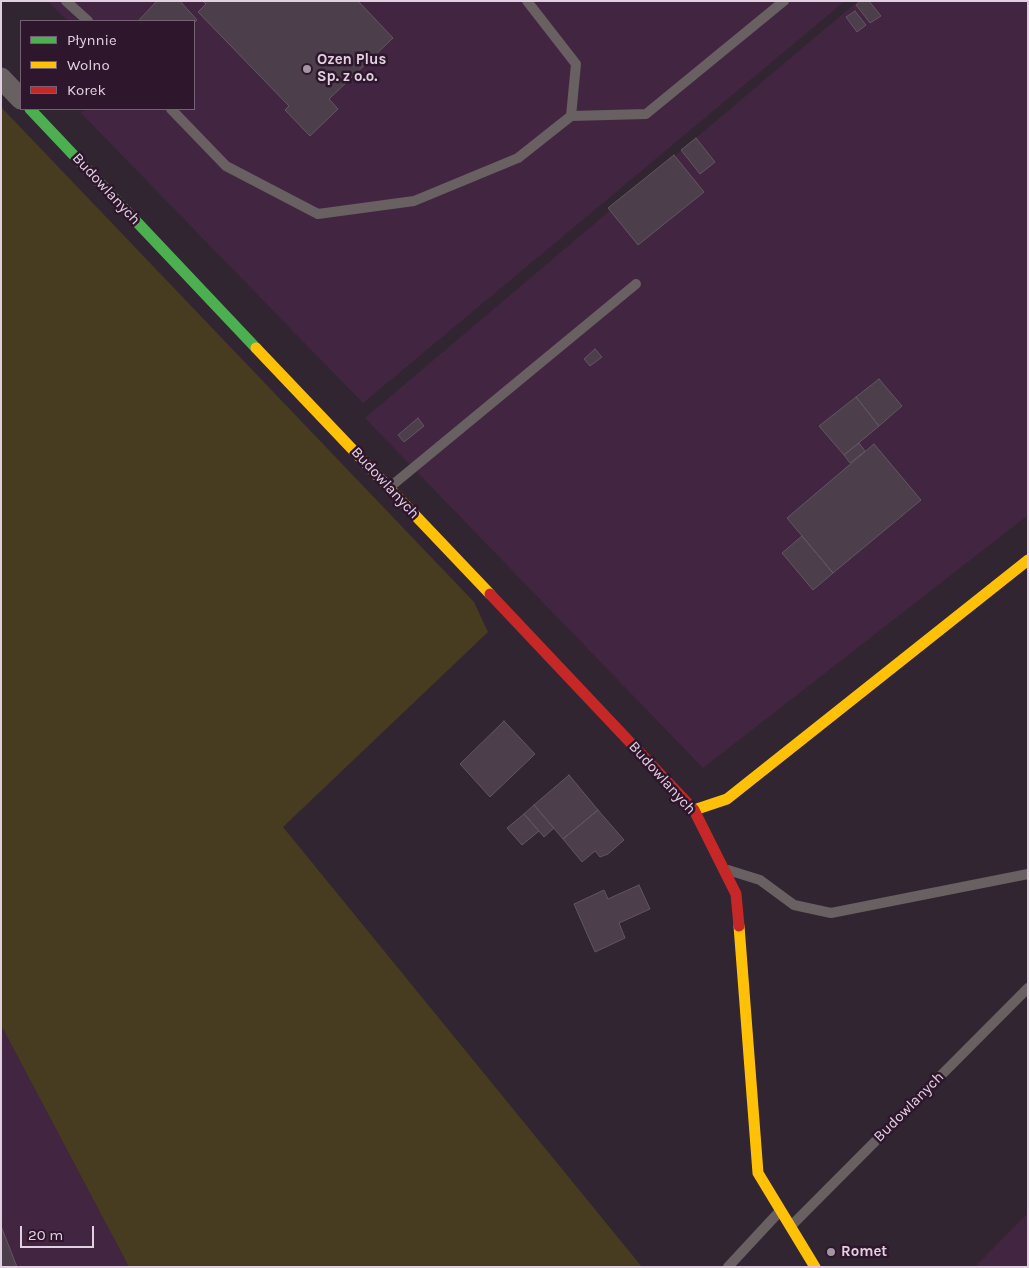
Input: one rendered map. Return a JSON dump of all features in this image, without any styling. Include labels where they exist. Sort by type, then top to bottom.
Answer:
[{"type":"street","points":[[1,78],[20,98]]},
{"type":"street","name":"Budowlanych","points":[[31,110],[694,810],[736,894],[758,1173],[815,1267]]},
{"type":"street","points":[[694,810],[727,799],[1028,560]]},
{"type":"lane","points":[[66,1],[87,20]]},
{"type":"lane","points":[[527,1],[576,64],[571,116]]},
{"type":"lane","points":[[172,110],[226,166],[318,214],[414,201],[518,158],[571,116],[646,114],[784,1]]},
{"type":"lane","points":[[389,487],[636,284]]},
{"type":"lane","points":[[724,868],[760,880],[794,905],[831,913],[1028,874]]},
{"type":"lane","name":"Budowlanych","points":[[790,1226],[1028,988]]},
{"type":"lane","points":[[728,1267],[781,1210]]},
{"type":"shaded area","points":[[48,1],[845,1],[363,403],[81,113],[85,110],[195,110],[195,20],[67,20]]},
{"type":"shaded area","points":[[858,1],[1028,1],[1028,515],[703,768],[365,418]]},
{"type":"shaded area","points":[[1,107],[474,602],[488,632],[283,827],[642,1267],[129,1267],[1,1025]]},
{"type":"shaded area","points":[[1,1025],[129,1267],[1,1267]]},
{"type":"shaded area","points":[[1028,1213],[1028,1267],[975,1267]]},
{"type":"building","points":[[157,1],[180,1],[197,20],[195,22],[195,20],[139,20]]},
{"type":"building","name":"Ozen Plus Sp. z o.o.","points":[[203,1],[358,1],[393,38],[329,99],[338,109],[310,136],[285,110],[289,106],[198,12],[206,4]]},
{"type":"building","points":[[861,1],[869,1],[881,16],[870,23],[856,5]]},
{"type":"building","points":[[855,11],[866,25],[857,32],[846,17]]},
{"type":"building","points":[[696,138],[715,162],[700,174],[681,150]]},
{"type":"building","points":[[674,155],[704,192],[638,245],[608,208]]},
{"type":"building","points":[[595,349],[602,357],[590,366],[584,359]]},
{"type":"building","points":[[879,379],[902,406],[879,426],[856,397]]},
{"type":"building","points":[[856,397],[879,426],[844,455],[819,426]]},
{"type":"building","points":[[418,418],[424,426],[404,442],[398,435]]},
{"type":"building","points":[[859,443],[865,451],[850,463],[844,455]]},
{"type":"building","points":[[874,444],[921,500],[833,573],[787,518]]},
{"type":"building","points":[[802,536],[833,573],[813,590],[782,553]]},
{"type":"building","points":[[504,721],[535,754],[490,797],[460,764]]},
{"type":"building","points":[[569,775],[598,810],[563,839],[534,805]]},
{"type":"building","points":[[534,805],[554,828],[544,837],[524,814]]},
{"type":"building","points":[[598,810],[624,840],[608,854],[600,857],[595,851],[582,862],[563,839]]},
{"type":"building","points":[[524,814],[539,831],[522,845],[507,828]]},
{"type":"building","points":[[639,885],[650,909],[619,923],[625,938],[595,952],[574,904],[604,890],[608,899]]},
{"type":"building","points":[[1,1226],[17,1267],[1,1267]]},
{"type":"traffic: fast","points":[[31,110],[256,348]]},
{"type":"traffic: slow","points":[[256,348],[490,594]]},
{"type":"traffic: slow","points":[[694,810],[727,799],[1028,560]]},
{"type":"traffic: slow","points":[[739,926],[758,1173],[815,1267]]},
{"type":"traffic: jam","points":[[490,594],[694,810],[736,894],[739,926]]},
{"type":"place","name":"Ozen Plus Sp. z o.o.","points":[[307,69]]},
{"type":"place","name":"Romet","points":[[831,1252]]}]
